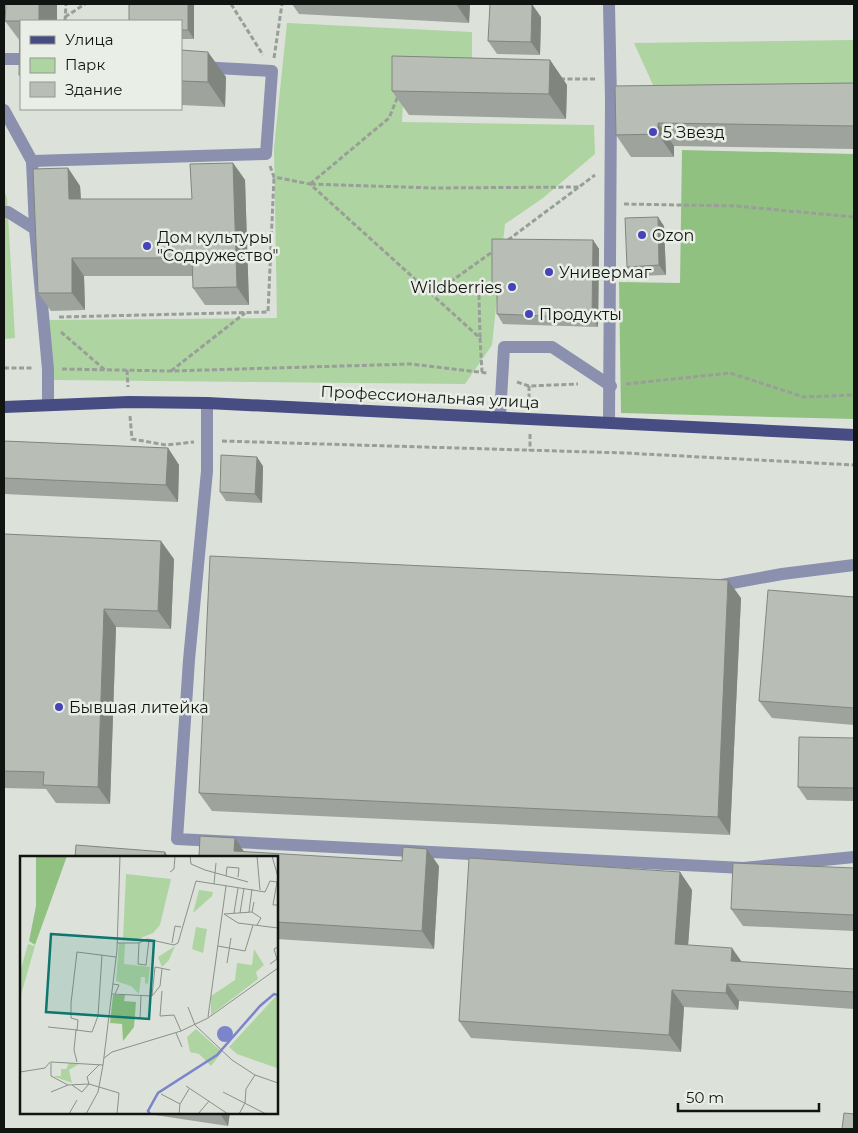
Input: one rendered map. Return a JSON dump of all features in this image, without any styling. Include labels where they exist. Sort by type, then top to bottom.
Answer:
[{"type":"main road","name":"Профессиональная улица","points":[[4,407],[129,402],[206,403],[610,421],[854,435]]},
{"type":"street","points":[[609,4],[610,80],[616,100],[611,163],[610,421]]},
{"type":"street","points":[[4,60],[20,60]]},
{"type":"street","points":[[32,161],[266,154],[272,70],[182,66]]},
{"type":"street","points":[[4,110],[32,161],[35,229],[48,368],[48,405]]},
{"type":"street","points":[[4,212],[8,212],[35,229]]},
{"type":"street","points":[[500,416],[504,347],[552,347],[611,386]]},
{"type":"street","points":[[206,403],[207,471],[204,565],[189,660],[177,839],[743,868],[854,857]]},
{"type":"street","points":[[699,587],[854,565]]},
{"type":"path","points":[[65,20],[66,4]]},
{"type":"path","points":[[65,16],[85,4]]},
{"type":"path","points":[[232,4],[272,70]]},
{"type":"path","points":[[272,70],[282,4]]},
{"type":"path","points":[[552,79],[610,80]]},
{"type":"path","points":[[310,184],[389,118],[399,94]]},
{"type":"path","points":[[43,317],[268,312],[274,177],[266,154]]},
{"type":"path","points":[[432,295],[611,163]]},
{"type":"path","points":[[274,177],[310,184],[433,188],[579,187]]},
{"type":"path","points":[[310,184],[480,338]]},
{"type":"path","points":[[611,204],[736,206],[854,217]]},
{"type":"path","points":[[479,295],[482,372]]},
{"type":"path","points":[[171,371],[245,313]]},
{"type":"path","points":[[43,317],[105,370]]},
{"type":"path","points":[[4,368],[171,371],[411,364],[482,372],[529,386],[588,383],[611,386],[730,374],[804,397],[854,395]]},
{"type":"path","points":[[127,370],[132,440],[166,445],[207,441],[625,453],[854,465]]},
{"type":"green space","points":[[287,23],[472,32],[472,68],[405,68],[402,122],[594,125],[595,154],[543,198],[505,224],[492,345],[465,384],[52,380],[48,320],[277,318],[274,148]]},
{"type":"green space","points":[[853,40],[854,85],[653,85],[634,43]]},
{"type":"green space","points":[[682,150],[854,154],[854,419],[621,413],[619,282],[680,283]]},
{"type":"green space","points":[[4,190],[7,198],[15,338],[4,339]]},
{"type":"building","points":[[6,4],[39,4],[39,20],[5,21]]},
{"type":"building","points":[[129,4],[188,4],[188,30],[182,30],[182,20],[129,20]]},
{"type":"building","points":[[490,4],[532,4],[531,42],[488,41]]},
{"type":"building","points":[[20,21],[20,75],[19,75]]},
{"type":"building","points":[[182,50],[208,52],[208,82],[182,81]]},
{"type":"building","points":[[392,56],[550,60],[549,94],[392,91]]},
{"type":"building","points":[[854,83],[854,126],[658,123],[658,134],[616,135],[615,86]]},
{"type":"building","name":"Дом культуры \"Содружество\"","points":[[233,163],[237,287],[193,288],[192,258],[72,258],[72,293],[38,293],[33,169],[68,168],[69,199],[192,199],[190,164]]},
{"type":"building","points":[[658,217],[659,265],[627,267],[625,218]]},
{"type":"building","name":"Универмаг","points":[[492,239],[593,240],[592,318],[497,314],[497,286],[492,286]]},
{"type":"building","points":[[4,441],[168,448],[166,485],[4,478]]},
{"type":"building","points":[[221,455],[257,457],[255,494],[220,492]]},
{"type":"building","points":[[4,534],[161,541],[158,611],[104,609],[98,787],[43,785],[44,772],[4,771]]},
{"type":"building","points":[[210,556],[728,580],[718,817],[199,793]]},
{"type":"building","points":[[768,590],[854,597],[854,708],[759,701]]},
{"type":"building","points":[[799,737],[854,738],[854,788],[798,787]]},
{"type":"building","points":[[200,836],[235,838],[234,851],[402,861],[403,847],[427,849],[422,931],[278,922],[278,856],[199,856]]},
{"type":"building","points":[[76,845],[165,852],[164,856],[75,856]]},
{"type":"building","points":[[469,858],[680,872],[675,944],[732,948],[731,961],[854,969],[854,992],[727,984],[726,993],[672,990],[669,1035],[459,1021]]},
{"type":"building","points":[[733,863],[854,868],[854,915],[731,909]]},
{"type":"building","points":[[844,1113],[854,1114],[854,1129],[842,1129]]},
{"type":"place","name":"5 Звезд","points":[[653,132]]},
{"type":"place","name":"Ozon","points":[[642,235]]},
{"type":"place","name":"Дом культуры \"Содружество\"","points":[[147,246]]},
{"type":"place","name":"Универмаг","points":[[549,272]]},
{"type":"place","name":"Wildberries","points":[[512,287]]},
{"type":"place","name":"Продукты","points":[[529,314]]},
{"type":"place","name":"Бывшая литейка","points":[[59,707]]}]
